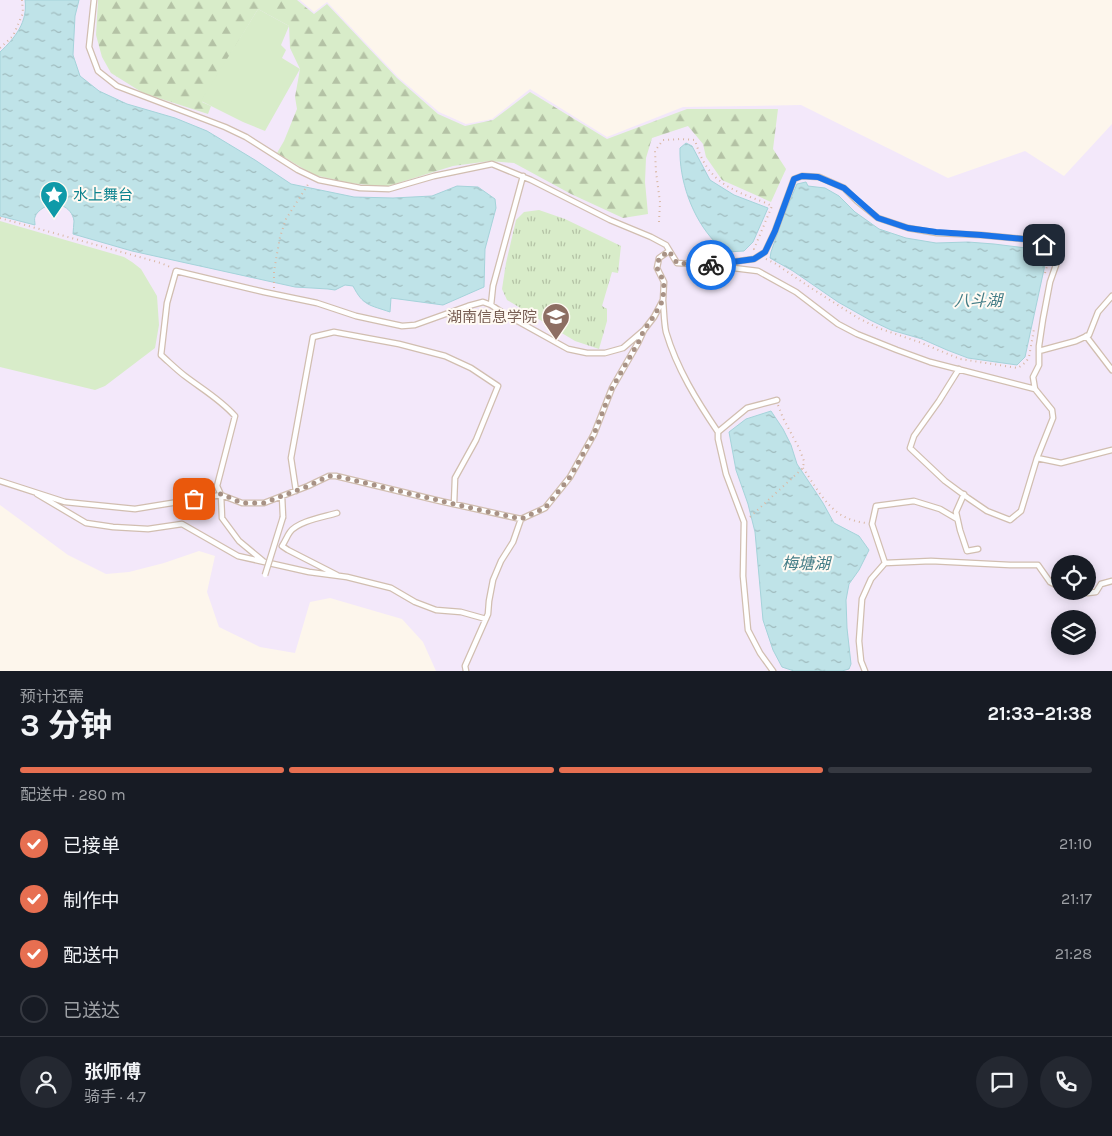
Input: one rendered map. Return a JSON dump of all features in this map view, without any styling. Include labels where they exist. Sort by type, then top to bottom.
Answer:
[{"type":"lane","points":[[94,0],[89,48],[98,71],[117,86],[225,127],[246,137],[298,170],[319,180],[360,188],[389,189],[434,176],[492,164],[523,176],[610,220],[666,245],[677,263],[758,271],[796,292],[838,324],[857,334],[930,362],[1035,389]]},
{"type":"lane","points":[[491,305],[493,286],[523,176]]},
{"type":"lane","points":[[709,265],[754,259],[765,252],[775,231],[794,179],[802,176],[818,177],[844,188],[878,218],[908,228],[1034,240],[1055,250],[1056,265],[1050,282],[1039,351],[1039,365],[1033,377],[1035,389],[1052,410],[1052,418],[1037,458],[1022,511],[1010,520],[987,510],[945,481],[910,448],[914,436],[959,369]]},
{"type":"lane","points":[[669,251],[659,258],[657,268],[664,282],[663,300],[666,331],[679,366],[698,403],[718,432],[726,474],[744,522],[743,576],[748,630],[760,653],[773,671]]},
{"type":"lane","points":[[264,562],[239,541],[222,518],[221,494],[217,486],[235,416],[228,408],[184,376],[161,355],[167,303],[176,271],[317,303],[356,316],[402,326],[415,325],[483,302],[568,349],[588,353],[605,353],[623,348],[644,330]]},
{"type":"lane","points":[[1039,351],[1076,341],[1089,335],[1098,312],[1112,296]]},
{"type":"lane","points":[[0,481],[65,502],[135,509],[221,494],[242,503],[264,503],[329,476],[336,476],[521,519],[545,508],[570,477],[594,434],[612,388],[663,300]]},
{"type":"lane","points":[[296,491],[291,458],[313,337],[334,332],[399,344],[445,356],[471,368],[498,386],[476,440],[455,478],[454,504]]},
{"type":"lane","points":[[1086,336],[1112,370]]},
{"type":"lane","points":[[718,432],[747,408],[777,400]]},
{"type":"lane","points":[[1037,458],[1061,463],[1112,450]]},
{"type":"lane","points":[[37,494],[86,523],[113,528],[148,530],[182,524],[238,556],[309,572],[341,576],[391,588],[415,602],[436,610],[462,612],[486,619]]},
{"type":"lane","points":[[964,494],[956,512],[957,519],[967,550],[978,549]]},
{"type":"lane","points":[[265,575],[283,517],[282,496]]},
{"type":"lane","points":[[885,563],[872,524],[876,506],[914,501],[940,509],[957,519]]},
{"type":"lane","points":[[337,513],[304,522],[291,530],[282,546],[341,576]]},
{"type":"lane","points":[[466,671],[465,666],[486,619],[493,580],[521,519]]},
{"type":"lane","points":[[865,671],[859,641],[862,599],[871,579],[885,563],[931,562],[1038,565],[1051,582]]},
{"type":"lane","points":[[1096,592],[1101,584],[1112,580]]},
{"type":"path","points":[[0,48],[13,36],[23,13],[22,0]]},
{"type":"path","points":[[659,222],[660,202],[655,152],[663,140],[695,140],[698,150],[715,178],[726,186],[772,206],[754,248],[759,256],[776,264],[858,318],[878,328],[960,359],[1018,368],[1029,357],[1034,328]]},
{"type":"path","points":[[273,294],[275,284],[274,270],[280,237],[286,219],[313,177]]},
{"type":"path","points":[[0,218],[161,263],[176,271]]},
{"type":"path","points":[[1044,275],[1048,263]]},
{"type":"path","points":[[744,522],[802,468],[804,461],[783,418],[777,400]]},
{"type":"path","points":[[802,468],[828,503],[841,516],[854,521],[872,524]]},
{"type":"shaded area","name":"湖南信息学院","points":[[0,0],[300,0],[314,12],[327,2],[398,77],[439,112],[466,124],[492,119],[530,89],[607,137],[683,107],[801,105],[948,178],[1025,151],[1064,176],[1112,124],[1112,671],[436,671],[423,642],[402,619],[330,598],[310,602],[295,653],[260,647],[219,627],[207,592],[215,556],[199,551],[129,572],[106,574],[68,555],[0,505]]},
{"type":"green space","points":[[98,0],[297,0],[314,14],[327,4],[397,78],[438,114],[465,126],[493,120],[530,92],[607,139],[687,109],[778,109],[773,149],[786,169],[771,202],[722,180],[706,157],[703,144],[688,126],[652,138],[646,158],[645,182],[648,214],[623,218],[571,194],[514,163],[490,161],[453,166],[385,187],[350,183],[314,175],[277,153],[297,109],[295,97],[300,69],[290,48],[289,26],[258,9],[202,102],[211,106],[208,114],[143,93],[111,73],[102,57],[96,35]]},
{"type":"green space","points":[[258,9],[289,26],[281,45],[286,50],[282,58],[300,69],[265,131],[201,101]]},
{"type":"green space","points":[[539,210],[565,219],[621,246],[618,273],[612,272],[602,306],[607,309],[607,321],[599,349],[575,341],[507,300],[502,289],[516,220],[524,212]]},
{"type":"green space","points":[[0,221],[124,257],[141,269],[157,296],[159,325],[155,348],[105,386],[95,390],[0,367]]},
{"type":"water","points":[[25,0],[79,0],[75,16],[73,55],[80,76],[99,91],[127,104],[175,118],[207,131],[291,184],[354,197],[393,198],[432,196],[457,186],[478,187],[495,199],[496,208],[485,249],[484,287],[443,305],[391,298],[390,312],[368,304],[360,298],[353,286],[345,285],[335,290],[295,287],[132,251],[73,234],[73,216],[66,208],[58,205],[48,206],[39,211],[36,214],[35,225],[0,216],[0,52],[19,29],[24,15]]},
{"type":"water","points":[[686,143],[692,146],[710,180],[734,195],[768,208],[753,242],[744,251],[727,252],[715,242],[700,222],[689,198],[682,173],[680,148]]},
{"type":"water","name":"八斗湖","points":[[806,182],[808,186],[825,188],[839,196],[855,212],[879,229],[906,238],[936,243],[968,242],[1034,249],[1046,260],[1025,357],[1017,365],[968,358],[922,339],[891,330],[838,302],[793,271],[770,258],[783,217],[797,184]]},
{"type":"water","name":"梅塘湖","points":[[771,411],[791,445],[797,464],[834,523],[859,536],[869,550],[859,570],[849,584],[846,600],[851,664],[849,669],[842,671],[794,671],[782,667],[773,650],[763,620],[755,532],[748,504],[736,470],[729,432],[746,419]]},
{"type":"way so far","points":[[194,499],[221,494],[242,503],[264,503],[329,476],[336,476],[521,519],[545,508],[570,477],[594,434],[612,388],[663,300],[664,282],[657,268],[659,258],[669,251],[677,263],[711,265]]},
{"type":"place","name":"水上舞台","points":[[54,219]]},
{"type":"place","name":"湖南信息学院","points":[[556,341]]},
{"type":"route","points":[[711,265],[754,259],[765,252],[775,231],[794,179],[802,176],[818,177],[844,188],[878,218],[908,228],[1034,240],[1044,245]]}]
